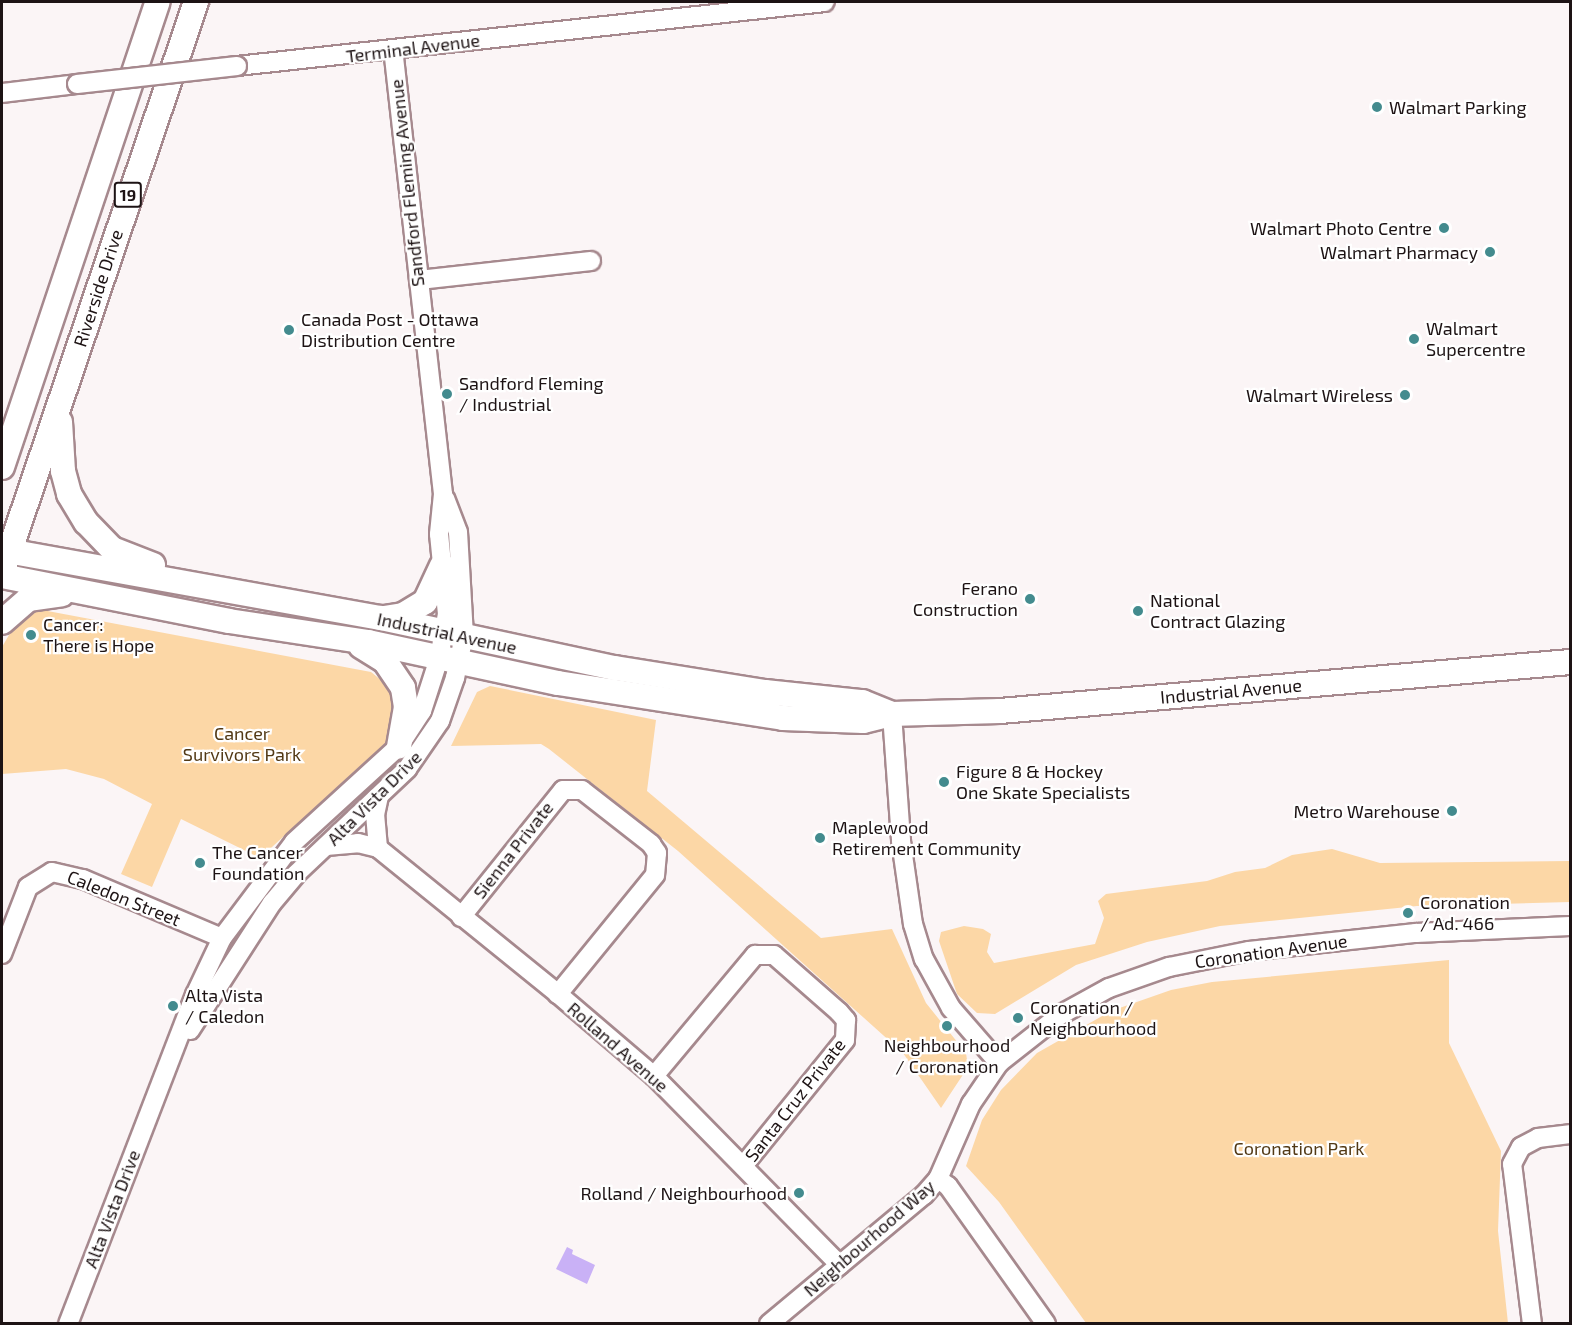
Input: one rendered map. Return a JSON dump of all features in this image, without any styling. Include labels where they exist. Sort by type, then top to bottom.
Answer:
[{"type":"main road","name":"Riverside Drive","points":[[2,467],[158,2]]},
{"type":"main road","name":"Riverside Drive","points":[[2,576],[5,550],[64,390],[196,2]]},
{"type":"main road","points":[[64,390],[59,433],[63,471],[69,494],[86,522],[111,549],[128,558],[219,587]]},
{"type":"main road","name":"Industrial Avenue","points":[[5,550],[381,618],[635,671],[765,692],[862,702],[892,714]]},
{"type":"main road","points":[[381,618],[403,615],[425,602],[442,566]]},
{"type":"main road","name":"Industrial Avenue","points":[[2,576],[229,621],[321,635],[570,684],[783,718],[863,721],[892,714],[1037,709],[1570,662]]},
{"type":"main road","points":[[2,622],[28,599],[85,591]]},
{"type":"main road","points":[[321,635],[362,647],[393,670],[403,688],[406,707],[399,746]]},
{"type":"street","name":"Terminal Avenue","points":[[2,93],[825,2]]},
{"type":"street","name":"Sandford Fleming Avenue","points":[[393,50],[443,494],[439,534],[442,566],[455,634]]},
{"type":"street","points":[[418,280],[591,261]]},
{"type":"street","name":"Sandford Fleming Avenue","points":[[443,494],[458,532],[455,634]]},
{"type":"street","name":"Alta Vista Drive","points":[[171,1062],[262,917],[296,874],[379,796],[433,735],[455,634]]},
{"type":"street","name":"Alta Vista Drive","points":[[68,1323],[222,938],[294,842],[399,746],[422,711],[449,660]]},
{"type":"street","points":[[892,714],[901,841],[913,924],[924,959],[951,1008],[999,1063]]},
{"type":"street","name":"Sienna Private","points":[[461,917],[563,790],[582,790],[651,844],[657,853],[655,875],[558,994]]},
{"type":"street","points":[[326,846],[358,843],[378,848],[375,815],[379,796]]},
{"type":"street","name":"Rolland Avenue","points":[[378,848],[558,994],[654,1076],[840,1265]]},
{"type":"street","name":"Caledon Street","points":[[2,954],[28,887],[52,872],[83,879],[222,938]]},
{"type":"street","name":"Coronation Avenue","points":[[999,1063],[1060,1015],[1092,997],[1127,981],[1190,962],[1327,941],[1570,926]]},
{"type":"street","name":"Santa Cruz Private","points":[[654,1076],[754,955],[774,955],[839,1011],[846,1020],[845,1040],[744,1166]]},
{"type":"street","name":"Neighbourhood Way","points":[[778,1321],[938,1179],[971,1104],[999,1063]]},
{"type":"street","points":[[1532,1323],[1511,1177],[1512,1164],[1521,1147],[1538,1138],[1570,1134]]},
{"type":"street","points":[[938,1179],[948,1186],[1046,1323]]},
{"type":"green space","name":"Cancer Survivors Park","points":[[37,609],[371,672],[397,693],[391,738],[260,858],[181,819],[152,887],[121,874],[152,804],[104,779],[66,769],[2,774],[2,647],[20,616]]},
{"type":"green space","points":[[490,686],[656,720],[647,791],[821,938],[892,929],[926,1003],[966,1053],[968,1067],[941,1108],[903,1053],[678,851],[549,749],[541,744],[451,746],[477,692]]},
{"type":"green space","points":[[1332,849],[1380,863],[1570,861],[1570,902],[1417,906],[1220,926],[1147,942],[1076,965],[995,1014],[977,1013],[957,994],[939,941],[941,932],[964,926],[983,929],[991,934],[987,952],[994,963],[1095,944],[1104,918],[1098,901],[1106,894],[1207,881],[1235,872],[1265,868],[1292,855]]},
{"type":"green space","name":"Coronation Park","points":[[1449,960],[1449,1043],[1501,1151],[1498,1231],[1508,1323],[1086,1323],[999,1202],[966,1166],[982,1120],[1001,1090],[1037,1053],[1111,1011],[1171,990],[1212,982]]},
{"type":"shaded area","points":[[567,1247],[573,1250],[572,1254],[595,1265],[587,1284],[556,1269]]},
{"type":"place","name":"Walmart Parking","points":[[1377,107]]},
{"type":"place","name":"Walmart Photo Centre","points":[[1444,228]]},
{"type":"place","name":"Walmart Pharmacy","points":[[1490,252]]},
{"type":"place","name":"Canada Post - Ottawa Distribution Centre","points":[[289,330]]},
{"type":"place","name":"Walmart Supercentre","points":[[1414,339]]},
{"type":"place","name":"Sandford Fleming / Industrial","points":[[447,394]]},
{"type":"place","name":"Walmart Wireless","points":[[1405,395]]},
{"type":"place","name":"Ferano Construction","points":[[1030,599]]},
{"type":"place","name":"National Contract Glazing","points":[[1138,611]]},
{"type":"place","name":"Cancer: There is Hope","points":[[31,635]]},
{"type":"place","name":"Figure 8 & Hockey One Skate Specialists","points":[[944,782]]},
{"type":"place","name":"Metro Warehouse","points":[[1452,811]]},
{"type":"place","name":"Maplewood Retirement Community","points":[[820,838]]},
{"type":"place","name":"The Cancer Foundation","points":[[200,863]]},
{"type":"place","name":"Coronation / Ad. 466","points":[[1408,913]]},
{"type":"place","name":"Alta Vista / Caledon","points":[[173,1006]]},
{"type":"place","name":"Coronation / Neighbourhood","points":[[1018,1018]]},
{"type":"place","name":"Neighbourhood / Coronation","points":[[947,1026]]},
{"type":"place","name":"Rolland / Neighbourhood","points":[[799,1193]]}]
